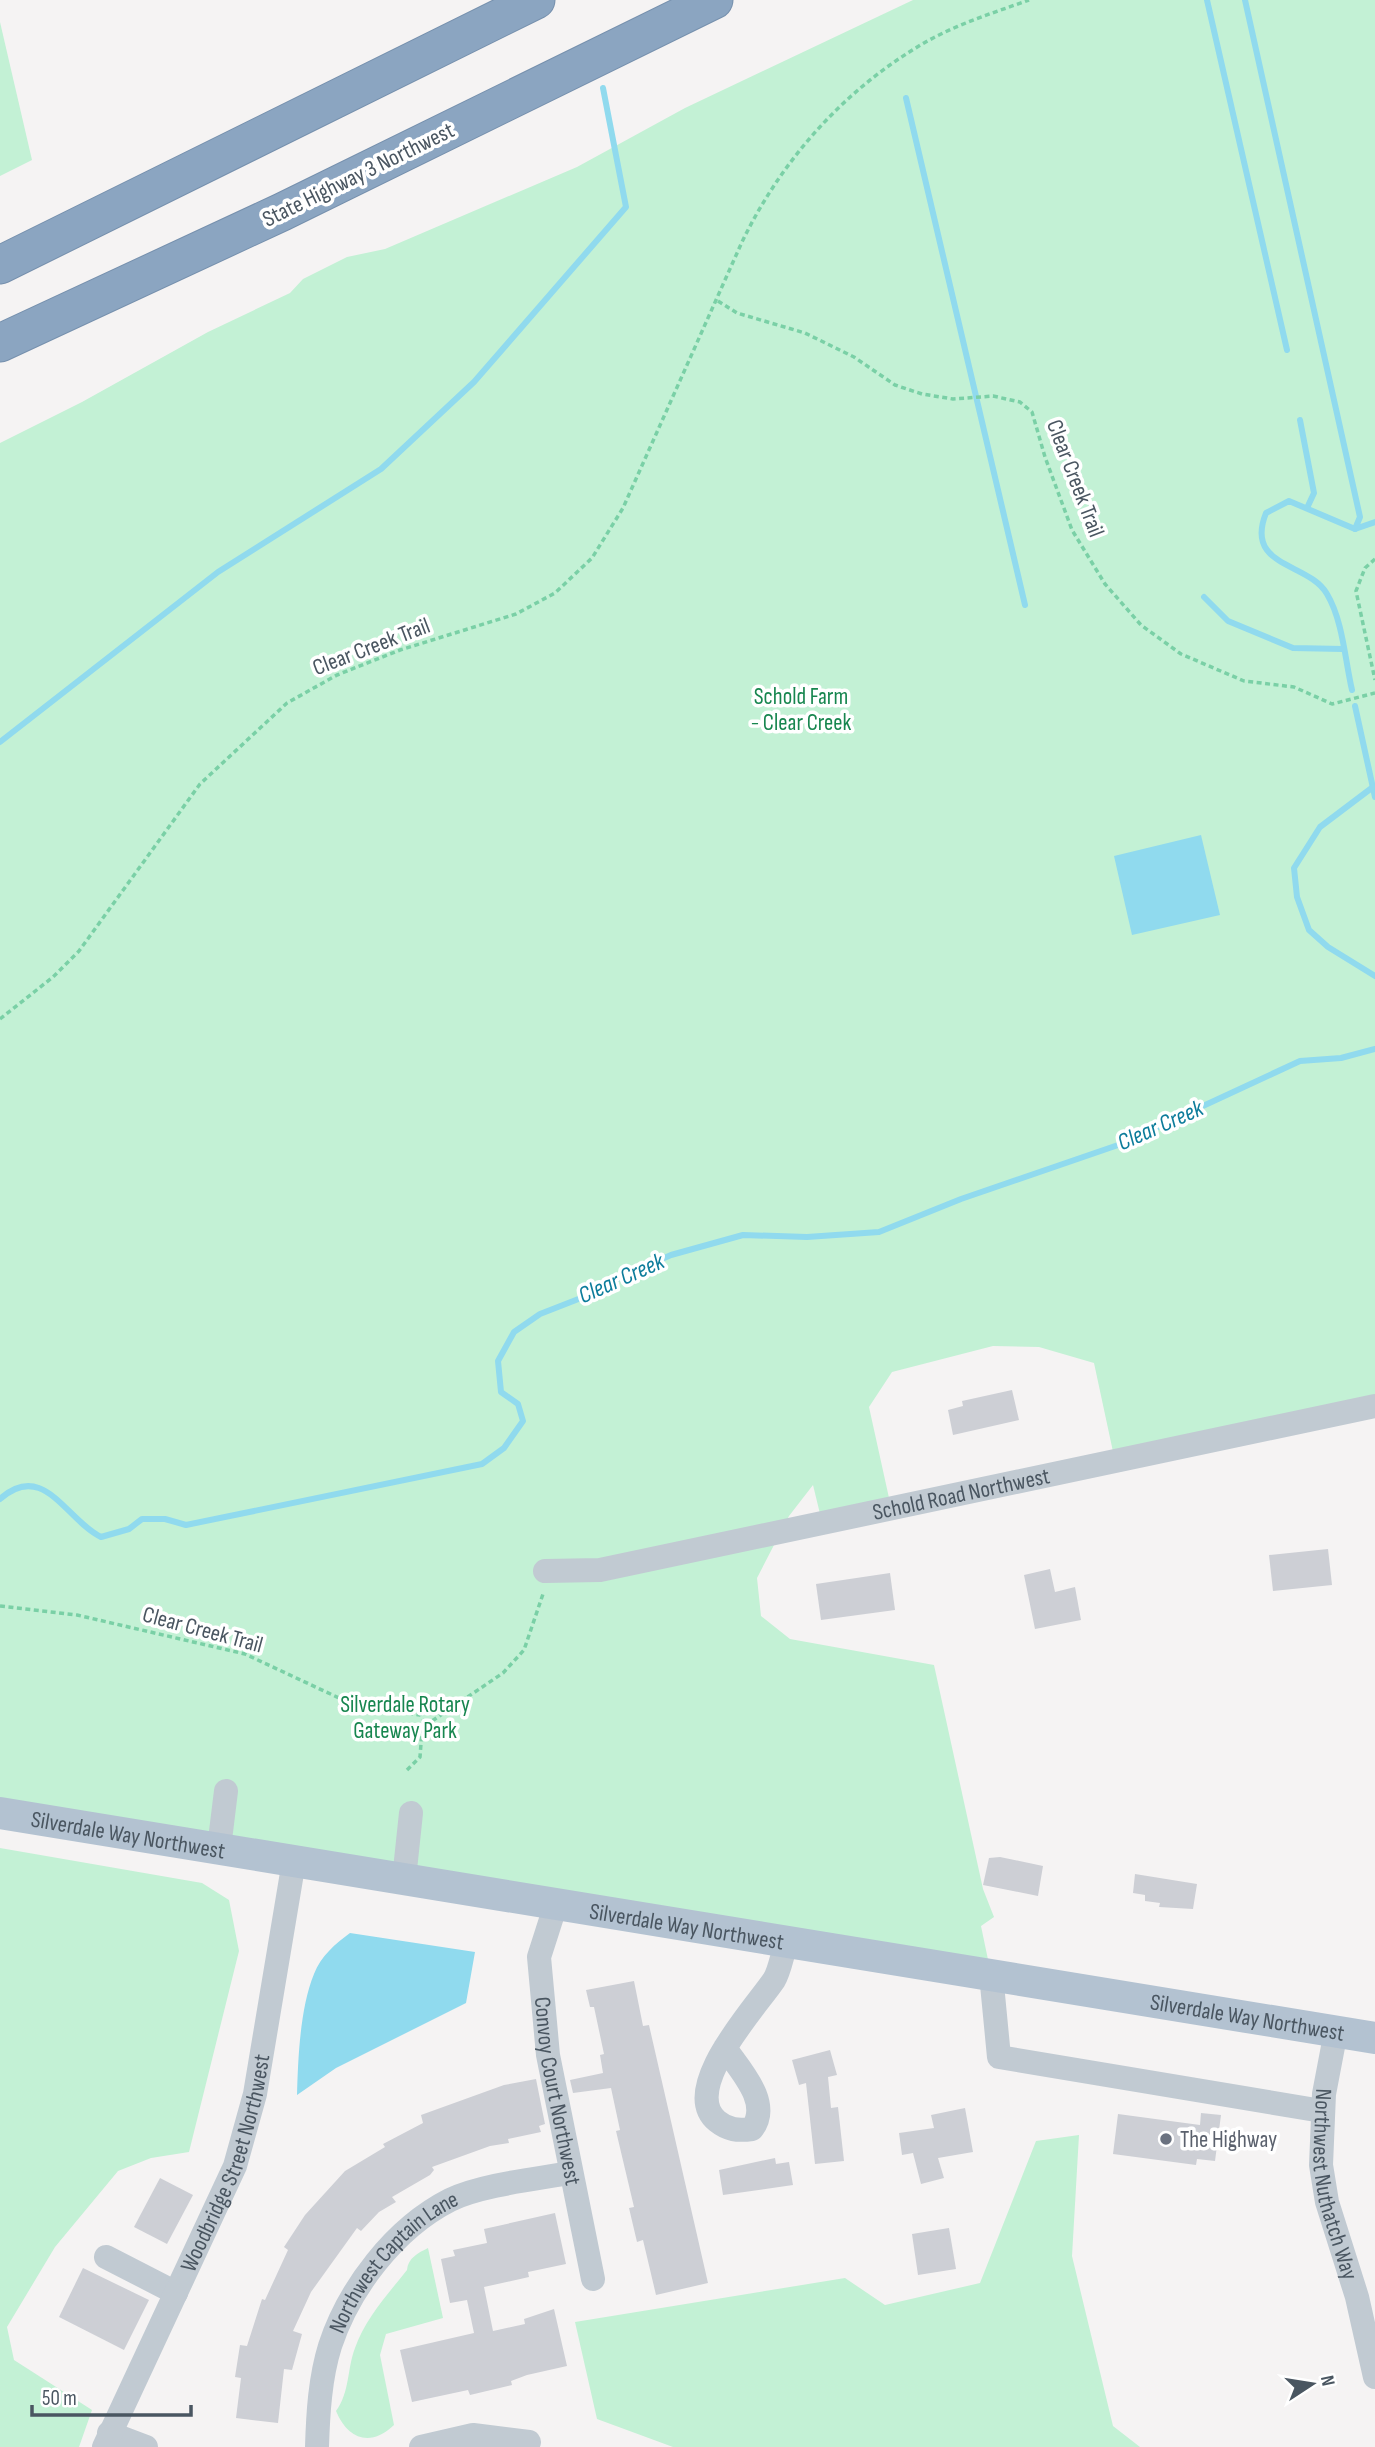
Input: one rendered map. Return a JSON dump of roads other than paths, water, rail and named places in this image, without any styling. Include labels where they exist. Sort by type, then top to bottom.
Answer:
[{"type":"highway","points":[[0,265],[536,0]]},
{"type":"highway","name":"State Highway 3 Northwest","points":[[0,343],[282,212],[714,0]]},
{"type":"main road","name":"Silverdale Way Northwest","points":[[0,1812],[786,1944],[991,1974],[1375,2038]]},
{"type":"street","name":"Schold Road Northwest","points":[[545,1571],[600,1570],[1375,1406]]},
{"type":"street","points":[[219,1848],[226,1791]]},
{"type":"street","points":[[404,1879],[411,1813]]},
{"type":"street","name":"Woodbridge Street Northwest","points":[[107,2440],[235,2166],[255,2094],[294,1861]]},
{"type":"street","name":"Convoy Court Northwest","points":[[556,1904],[539,1957],[548,2055],[593,2279]]},
{"type":"street","points":[[725,2048],[776,1978],[786,1944]]},
{"type":"street","points":[[991,1974],[999,2057],[1322,2111]]},
{"type":"street","name":"Northwest Nuthatch Way","points":[[1336,2031],[1322,2111],[1321,2165],[1327,2202],[1357,2297],[1375,2377]]},
{"type":"street","name":"Northwest Captain Lane","points":[[317,2447],[319,2404],[330,2346],[360,2285],[404,2231],[451,2200],[513,2182],[570,2173]]},
{"type":"street","points":[[106,2257],[176,2293]]},
{"type":"street","points":[[421,2447],[473,2435],[528,2442]]},
{"type":"street","points":[[107,2440],[146,2447]]},
{"type":"water","points":[[1201,835],[1220,915],[1132,935],[1114,856]]},
{"type":"water","points":[[350,1933],[475,1952],[466,2003],[336,2068],[297,2095],[301,2034],[309,1987],[325,1956]]},
{"type":"waterway","points":[[1207,0],[1287,350]]},
{"type":"waterway","points":[[1245,0],[1360,517],[1355,529]]},
{"type":"waterway","points":[[0,742],[218,572],[381,469],[474,382],[626,207],[603,88]]},
{"type":"waterway","points":[[906,98],[1025,605]]},
{"type":"waterway","points":[[1300,420],[1314,493],[1307,508]]},
{"type":"waterway","points":[[1352,690],[1340,628],[1327,594],[1307,576],[1271,554],[1264,544],[1262,531],[1266,513],[1289,501],[1355,529],[1375,522]]},
{"type":"waterway","points":[[1204,597],[1228,621],[1293,648],[1343,649]]},
{"type":"waterway","points":[[1355,706],[1375,797]]},
{"type":"waterway","points":[[1373,787],[1320,827],[1294,868],[1297,897],[1309,930],[1328,947],[1375,976]]},
{"type":"waterway","name":"Clear Creek","points":[[0,1499],[16,1489],[29,1486],[42,1489],[101,1537],[129,1529],[142,1519],[165,1519],[186,1525],[482,1464],[504,1448],[523,1421],[518,1404],[501,1392],[498,1361],[514,1332],[540,1314],[581,1298],[671,1255],[743,1235],[807,1237],[879,1232],[961,1199],[1121,1144],[1300,1061],[1341,1058],[1375,1049]]},
{"type":"place","name":"The Highway","points":[[1166,2139]]},
{"type":"park label","name":"Schold Farm - Clear Creek","points":[[801,709]]},
{"type":"park label","name":"Silverdale Rotary Gateway Park","points":[[405,1717]]}]
